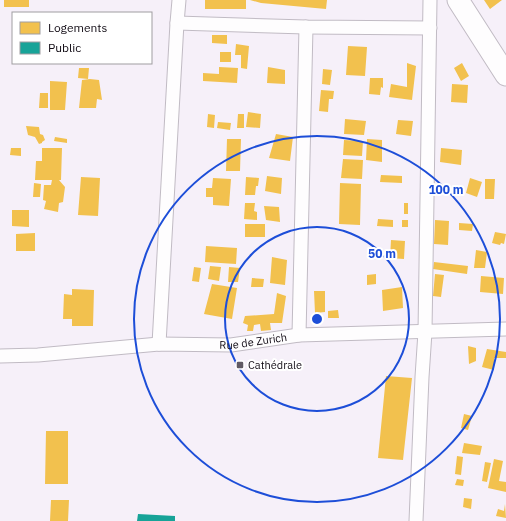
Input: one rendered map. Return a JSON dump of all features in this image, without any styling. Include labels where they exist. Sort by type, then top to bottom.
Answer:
[{"type":"main road","points":[[458,0],[506,75]]},
{"type":"street","points":[[159,344],[179,0]]},
{"type":"street","points":[[416,521],[422,376],[426,332],[430,0]]},
{"type":"street","points":[[177,23],[306,27],[430,28]]},
{"type":"street","points":[[299,335],[306,27]]},
{"type":"street","name":"Rue de Zurich","points":[[0,356],[38,355],[159,344],[231,345],[299,335],[506,329]]},
{"type":"building: Logements","points":[[4,0],[29,0],[29,7],[4,7]]},
{"type":"building: Logements","points":[[205,0],[246,0],[246,9],[205,9]]},
{"type":"building: Logements","points":[[250,0],[327,0],[326,9],[261,3]]},
{"type":"building: Logements","points":[[484,0],[502,0],[490,9]]},
{"type":"building: Logements","points":[[212,35],[227,35],[227,44],[212,43]]},
{"type":"building: Logements","points":[[236,44],[249,46],[247,69],[241,68],[241,55],[235,55]]},
{"type":"building: Logements","points":[[348,46],[367,47],[365,76],[346,75]]},
{"type":"building: Logements","points":[[220,52],[231,52],[231,62],[220,62]]},
{"type":"building: Logements","points":[[407,63],[416,66],[412,100],[389,97],[391,84],[407,87]]},
{"type":"building: Logements","points":[[462,63],[469,76],[461,81],[454,68]]},
{"type":"building: Logements","points":[[219,67],[238,68],[237,83],[203,81],[203,73],[219,74]]},
{"type":"building: Logements","points":[[268,67],[285,70],[285,84],[267,83]]},
{"type":"building: Logements","points":[[79,68],[89,68],[88,79],[78,78]]},
{"type":"building: Logements","points":[[323,69],[332,70],[330,85],[322,84]]},
{"type":"building: Logements","points":[[370,78],[383,78],[383,88],[381,87],[380,95],[369,94]]},
{"type":"building: Logements","points":[[82,80],[99,80],[102,100],[97,99],[96,108],[79,108]]},
{"type":"building: Logements","points":[[50,81],[67,82],[65,110],[50,110]]},
{"type":"building: Logements","points":[[452,84],[468,85],[467,103],[451,102]]},
{"type":"building: Logements","points":[[321,90],[334,91],[333,99],[329,99],[328,112],[319,111]]},
{"type":"building: Logements","points":[[40,93],[48,93],[48,108],[39,108]]},
{"type":"building: Logements","points":[[248,112],[261,114],[260,128],[246,127]]},
{"type":"building: Logements","points":[[208,114],[215,115],[214,128],[207,127]]},
{"type":"building: Logements","points":[[238,114],[244,114],[244,128],[237,128]]},
{"type":"building: Logements","points":[[345,119],[366,121],[364,135],[344,134]]},
{"type":"building: Logements","points":[[398,120],[413,121],[411,136],[396,134]]},
{"type":"building: Logements","points":[[218,122],[231,123],[230,130],[217,128]]},
{"type":"building: Logements","points":[[26,126],[39,127],[40,134],[43,135],[45,140],[39,144],[35,137],[28,135]]},
{"type":"building: Logements","points":[[276,134],[293,137],[290,161],[269,158]]},
{"type":"building: Logements","points":[[55,137],[67,139],[67,143],[54,141]]},
{"type":"building: Logements","points":[[227,139],[241,139],[240,171],[226,171]]},
{"type":"building: Logements","points":[[367,139],[382,140],[382,162],[366,160]]},
{"type":"building: Logements","points":[[344,140],[363,141],[362,156],[343,155]]},
{"type":"building: Logements","points":[[11,148],[21,148],[21,156],[10,155]]},
{"type":"building: Logements","points":[[42,148],[62,148],[61,180],[59,180],[65,187],[63,202],[59,203],[58,212],[44,209],[46,201],[43,200],[44,185],[51,185],[52,180],[35,180],[36,161],[42,161]]},
{"type":"building: Logements","points":[[441,148],[462,150],[461,165],[440,162]]},
{"type":"building: Logements","points":[[343,159],[363,160],[362,179],[341,178]]},
{"type":"building: Logements","points":[[381,175],[402,176],[402,183],[380,182]]},
{"type":"building: Logements","points":[[267,176],[282,178],[281,194],[265,191]]},
{"type":"building: Logements","points":[[81,177],[100,178],[98,216],[78,215]]},
{"type":"building: Logements","points":[[246,177],[259,178],[255,195],[245,195]]},
{"type":"building: Logements","points":[[213,178],[231,179],[229,206],[213,205],[213,197],[206,197],[206,188],[212,188]]},
{"type":"building: Logements","points":[[470,178],[482,182],[477,197],[466,193]]},
{"type":"building: Logements","points":[[485,179],[495,179],[494,199],[485,199]]},
{"type":"building: Logements","points":[[34,183],[41,184],[40,197],[33,197]]},
{"type":"building: Logements","points":[[340,183],[361,184],[360,225],[339,224]]},
{"type":"building: Logements","points":[[245,203],[255,203],[254,211],[257,212],[257,220],[244,219]]},
{"type":"building: Logements","points":[[404,203],[408,203],[408,214],[404,214]]},
{"type":"building: Logements","points":[[264,206],[279,207],[280,222],[266,220]]},
{"type":"building: Logements","points":[[12,210],[29,210],[29,227],[12,226]]},
{"type":"building: Logements","points":[[378,219],[393,220],[393,227],[377,226]]},
{"type":"building: Logements","points":[[402,220],[408,220],[408,227],[402,227]]},
{"type":"building: Logements","points":[[435,220],[449,221],[448,245],[434,244]]},
{"type":"building: Logements","points":[[459,223],[473,224],[472,231],[459,230]]},
{"type":"building: Logements","points":[[245,224],[265,224],[265,237],[245,237]]},
{"type":"building: Logements","points":[[495,232],[506,234],[504,244],[501,243],[500,245],[492,243]]},
{"type":"building: Logements","points":[[35,233],[35,251],[16,251],[16,234]]},
{"type":"building: Logements","points":[[391,240],[405,241],[404,259],[390,258]]},
{"type":"building: Logements","points":[[206,246],[237,248],[236,264],[205,262]]},
{"type":"building: Logements","points":[[476,250],[487,252],[485,268],[474,268]]},
{"type":"building: Logements","points":[[272,257],[287,260],[285,285],[270,283]]},
{"type":"building: Logements","points":[[434,262],[468,266],[467,274],[433,269]]},
{"type":"building: Logements","points":[[210,266],[221,267],[219,281],[208,279]]},
{"type":"building: Logements","points":[[194,267],[201,268],[199,282],[192,281]]},
{"type":"building: Logements","points":[[229,267],[240,268],[238,282],[228,282]]},
{"type":"building: Logements","points":[[376,274],[376,284],[367,285],[367,275]]},
{"type":"building: Logements","points":[[435,274],[444,275],[441,297],[433,296]]},
{"type":"building: Logements","points":[[481,276],[504,278],[503,294],[480,292]]},
{"type":"building: Logements","points":[[252,278],[264,279],[263,287],[251,287]]},
{"type":"building: Logements","points":[[212,284],[237,288],[232,319],[204,314]]},
{"type":"building: Logements","points":[[402,287],[403,308],[383,311],[382,290]]},
{"type":"building: Logements","points":[[72,289],[94,290],[93,326],[72,326],[72,319],[63,319],[64,294],[72,295]]},
{"type":"building: Logements","points":[[314,291],[325,291],[325,312],[315,313]]},
{"type":"building: Logements","points":[[277,293],[286,296],[282,323],[270,323],[271,330],[261,331],[260,324],[254,325],[253,331],[247,331],[248,325],[243,323],[245,316],[274,314]]},
{"type":"building: Logements","points":[[338,310],[339,318],[328,318],[328,311]]},
{"type":"building: Logements","points":[[468,346],[476,348],[476,361],[469,364]]},
{"type":"building: Logements","points":[[487,349],[506,352],[506,358],[494,358],[494,370],[482,367]]},
{"type":"building: Logements","points":[[386,376],[412,378],[403,460],[378,458]]},
{"type":"building: Logements","points":[[464,414],[472,416],[468,430],[461,428]]},
{"type":"building: Logements","points":[[46,431],[68,431],[68,484],[45,484]]},
{"type":"building: Logements","points":[[464,443],[482,446],[480,455],[462,453]]},
{"type":"building: Logements","points":[[457,456],[463,457],[461,475],[455,474]]},
{"type":"building: Logements","points":[[494,459],[503,461],[499,481],[506,482],[506,492],[488,488]]},
{"type":"building: Logements","points":[[485,462],[491,463],[487,482],[482,481]]},
{"type":"building: Logements","points":[[457,479],[464,480],[463,486],[455,485]]},
{"type":"building: Logements","points":[[464,498],[472,499],[471,509],[463,507]]},
{"type":"building: Logements","points":[[51,500],[69,500],[68,521],[50,521]]},
{"type":"building: Logements","points":[[505,504],[506,518],[496,516],[498,509],[504,511]]},
{"type":"building: Public","points":[[138,514],[175,516],[175,521],[137,521]]},
{"type":"place","name":"Cathédrale","points":[[240,365]]}]
